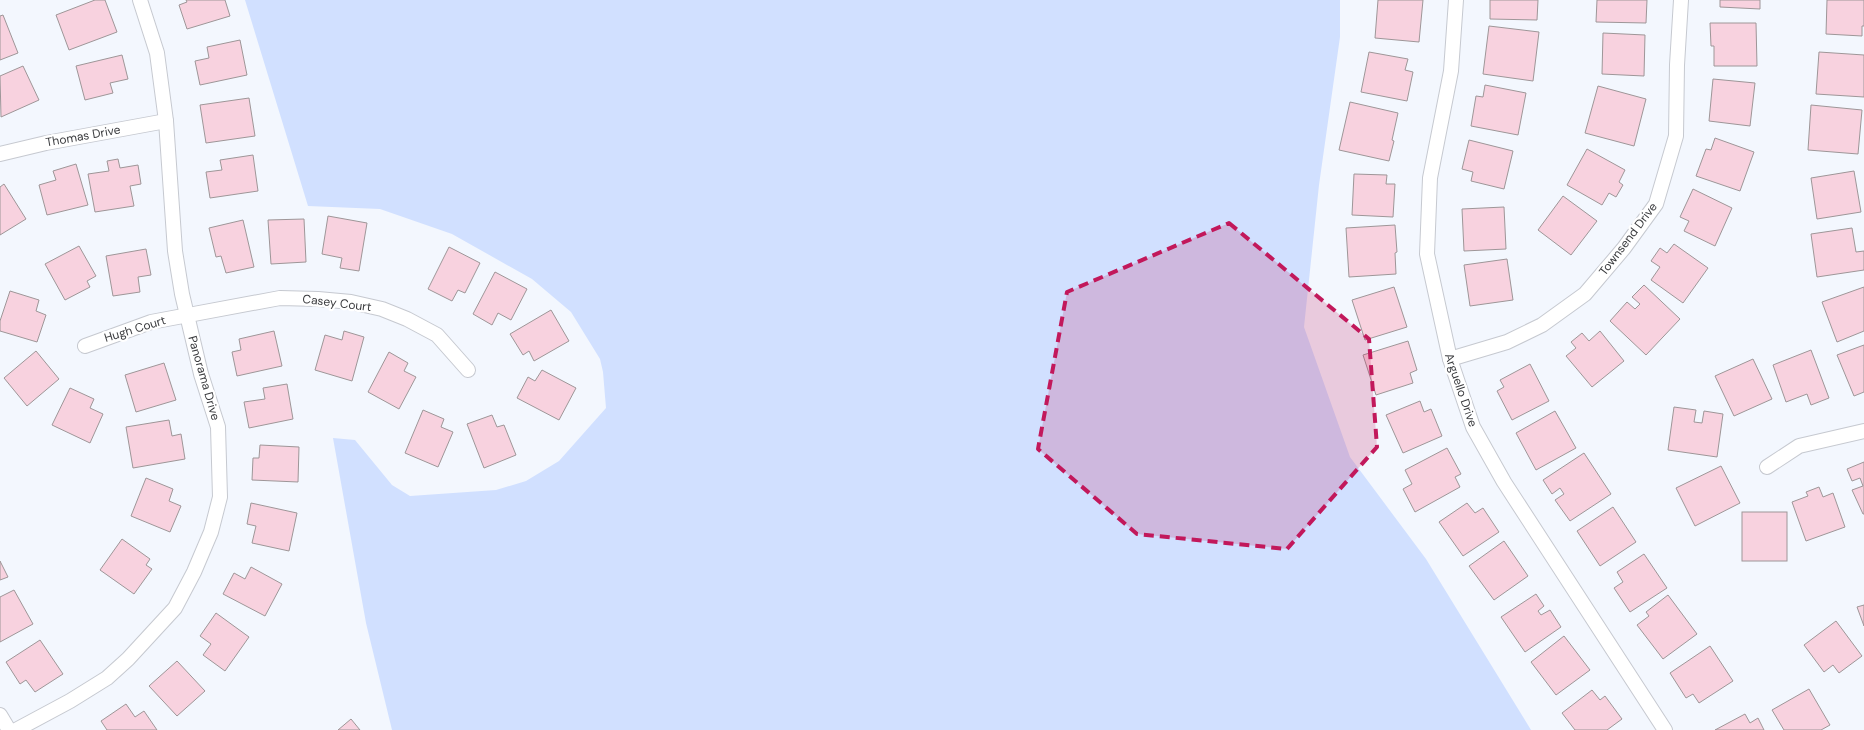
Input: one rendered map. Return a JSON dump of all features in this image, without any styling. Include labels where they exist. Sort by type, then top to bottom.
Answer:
[{"type":"street","name":"Panorama Drive","points":[[16,730],[70,701],[107,678],[128,659],[174,608],[194,572],[211,532],[220,496],[218,427],[201,374],[187,316],[175,251],[166,121],[157,53],[140,0]]},
{"type":"street","name":"Arguello Drive","points":[[1456,0],[1451,71],[1430,178],[1426,254],[1450,359],[1473,427],[1504,482],[1665,730]]},
{"type":"street","name":"Townsend Drive","points":[[1450,359],[1507,342],[1542,325],[1585,294],[1624,248],[1656,204],[1676,136],[1677,65],[1682,0]]},
{"type":"street","name":"Thomas Drive","points":[[0,154],[46,142],[166,121]]},
{"type":"street","name":"Casey Court","points":[[187,316],[280,298],[351,302],[382,309],[407,319],[437,335],[468,370]]},
{"type":"street","name":"Hugh Court","points":[[84,346],[151,322],[187,316]]},
{"type":"street","points":[[1767,467],[1799,446],[1864,431]]},
{"type":"street","points":[[0,715],[9,730]]},
{"type":"highlighted area","points":[[1229,223],[1369,339],[1377,447],[1287,549],[1137,534],[1038,449],[1067,292]]},
{"type":"shaded area","points":[[245,0],[1340,0],[1340,37],[1319,185],[1304,327],[1350,457],[1426,559],[1531,730],[392,730],[366,623],[333,438],[355,440],[392,485],[410,496],[496,490],[526,481],[559,461],[606,408],[603,372],[600,359],[571,312],[532,279],[452,234],[380,209],[308,206]]},
{"type":"building","points":[[95,0],[105,0],[117,32],[69,50],[56,15]]},
{"type":"building","points":[[186,0],[225,0],[230,16],[187,29],[179,5],[187,2]]},
{"type":"building","points":[[1378,0],[1423,0],[1419,42],[1375,38]]},
{"type":"building","points":[[1490,0],[1538,0],[1537,20],[1490,19]]},
{"type":"building","points":[[1597,0],[1647,0],[1646,23],[1596,22]]},
{"type":"building","points":[[1720,0],[1760,0],[1760,9],[1720,7]]},
{"type":"building","points":[[1827,0],[1864,0],[1862,36],[1826,34]]},
{"type":"building","points":[[3,15],[18,53],[0,60],[0,16]]},
{"type":"building","points":[[1710,23],[1756,23],[1757,66],[1714,66],[1714,46],[1711,46]]},
{"type":"building","points":[[1489,26],[1539,32],[1533,81],[1483,74]]},
{"type":"building","points":[[1603,33],[1645,35],[1644,76],[1602,74]]},
{"type":"building","points":[[240,40],[247,75],[200,85],[195,61],[209,58],[207,47]]},
{"type":"building","points":[[1369,52],[1408,59],[1405,70],[1413,72],[1407,101],[1361,92]]},
{"type":"building","points":[[1819,52],[1864,55],[1864,97],[1816,94]]},
{"type":"building","points":[[122,55],[128,79],[110,83],[113,93],[85,100],[76,66]]},
{"type":"building","points":[[23,66],[39,100],[1,117],[0,76]]},
{"type":"building","points":[[1713,79],[1755,83],[1750,126],[1709,121]]},
{"type":"building","points":[[1485,85],[1526,93],[1518,135],[1471,126],[1476,96],[1483,97]]},
{"type":"building","points":[[1598,86],[1646,99],[1634,146],[1585,133]]},
{"type":"building","points":[[249,98],[255,136],[206,143],[200,105]]},
{"type":"building","points":[[1350,102],[1398,113],[1389,161],[1339,150]]},
{"type":"building","points":[[1811,105],[1862,110],[1858,154],[1808,150]]},
{"type":"building","points":[[1715,138],[1754,152],[1740,191],[1696,176],[1706,149],[1711,150]]},
{"type":"building","points":[[1469,140],[1513,151],[1504,189],[1471,181],[1473,172],[1462,169]]},
{"type":"building","points":[[1587,149],[1625,170],[1619,182],[1623,185],[1616,197],[1609,193],[1602,205],[1567,185]]},
{"type":"building","points":[[253,155],[258,191],[210,198],[206,172],[222,170],[220,160]]},
{"type":"building","points":[[118,159],[120,168],[138,165],[141,184],[130,186],[134,206],[95,212],[88,174],[109,171],[107,161]]},
{"type":"building","points":[[76,164],[88,205],[47,215],[39,185],[56,180],[53,171]]},
{"type":"building","points":[[1854,171],[1861,212],[1817,219],[1811,178]]},
{"type":"building","points":[[1354,174],[1387,175],[1386,184],[1395,184],[1393,217],[1352,215]]},
{"type":"building","points":[[4,184],[26,219],[0,235],[0,187]]},
{"type":"building","points":[[1693,189],[1732,208],[1715,246],[1684,231],[1689,221],[1680,217]]},
{"type":"building","points":[[1563,196],[1597,221],[1571,255],[1538,230]]},
{"type":"building","points":[[1504,207],[1506,249],[1464,251],[1462,209]]},
{"type":"building","points":[[328,216],[367,223],[359,271],[340,268],[342,258],[322,254]]},
{"type":"building","points":[[304,219],[306,262],[271,264],[268,220]]},
{"type":"building","points":[[243,220],[254,267],[226,273],[221,256],[216,257],[209,228]]},
{"type":"building","points":[[1395,225],[1396,274],[1349,277],[1346,228]]},
{"type":"building","points":[[1852,228],[1856,252],[1864,251],[1864,270],[1817,277],[1811,234]]},
{"type":"building","points":[[1674,244],[1708,268],[1683,303],[1651,280],[1660,267],[1651,261],[1660,248],[1667,253]]},
{"type":"building","points":[[79,246],[96,276],[87,281],[90,287],[65,300],[45,264]]},
{"type":"building","points":[[449,247],[480,263],[465,293],[458,290],[452,301],[428,289]]},
{"type":"building","points":[[146,249],[151,275],[138,277],[140,292],[113,296],[106,256]]},
{"type":"building","points":[[1507,259],[1513,300],[1470,306],[1464,265]]},
{"type":"building","points":[[495,272],[527,289],[511,320],[498,313],[492,325],[473,314]]},
{"type":"building","points":[[1644,285],[1680,319],[1646,355],[1610,321],[1627,302],[1635,309],[1640,304],[1632,297]]},
{"type":"building","points":[[1394,287],[1407,327],[1365,340],[1352,300]]},
{"type":"building","points":[[1864,287],[1864,331],[1837,342],[1822,302]]},
{"type":"building","points":[[10,291],[39,300],[36,311],[46,315],[37,342],[0,331],[0,321]]},
{"type":"building","points":[[551,310],[569,341],[534,361],[529,351],[523,355],[510,334]]},
{"type":"building","points":[[274,331],[282,366],[237,376],[232,352],[241,350],[239,339]]},
{"type":"building","points":[[344,331],[364,337],[352,381],[315,370],[325,335],[342,340]]},
{"type":"building","points":[[1600,331],[1624,361],[1592,387],[1566,356],[1576,348],[1571,342],[1582,333],[1589,341]]},
{"type":"building","points":[[1408,341],[1417,370],[1410,373],[1413,383],[1376,395],[1363,355]]},
{"type":"building","points":[[1864,345],[1864,392],[1854,396],[1837,355]]},
{"type":"building","points":[[1811,350],[1829,398],[1811,405],[1807,394],[1786,402],[1773,365]]},
{"type":"building","points":[[36,351],[59,379],[27,406],[4,378]]},
{"type":"building","points":[[389,352],[408,363],[404,371],[416,377],[399,409],[368,392]]},
{"type":"building","points":[[1753,359],[1772,399],[1734,416],[1715,376]]},
{"type":"building","points":[[164,363],[176,400],[136,412],[125,375]]},
{"type":"building","points":[[1530,364],[1549,401],[1512,420],[1497,391],[1504,387],[1500,380]]},
{"type":"building","points":[[542,370],[576,388],[559,420],[517,398],[528,377],[535,381]]},
{"type":"building","points":[[287,384],[293,419],[249,428],[244,402],[265,399],[263,388]]},
{"type":"building","points":[[70,388],[94,399],[90,408],[103,414],[90,443],[52,425]]},
{"type":"building","points":[[1420,401],[1424,412],[1431,409],[1442,436],[1403,453],[1386,415]]},
{"type":"building","points":[[1674,407],[1696,410],[1694,422],[1702,423],[1704,411],[1723,414],[1717,457],[1668,450]]},
{"type":"building","points":[[423,410],[444,419],[441,427],[453,432],[438,467],[405,453]]},
{"type":"building","points":[[1555,411],[1576,448],[1536,470],[1516,433]]},
{"type":"building","points":[[492,415],[497,427],[504,425],[516,455],[484,468],[467,424]]},
{"type":"building","points":[[169,420],[172,436],[181,434],[185,459],[133,468],[126,427]]},
{"type":"building","points":[[260,445],[299,447],[298,482],[252,480],[253,458],[259,458]]},
{"type":"building","points":[[1447,448],[1461,474],[1455,477],[1460,487],[1415,512],[1403,489],[1412,484],[1405,470]]},
{"type":"building","points":[[1584,453],[1611,494],[1570,521],[1555,500],[1564,494],[1560,488],[1552,494],[1543,480]]},
{"type":"building","points":[[1864,462],[1863,514],[1852,490],[1863,486],[1860,478],[1852,481],[1847,469]]},
{"type":"building","points":[[1721,466],[1740,503],[1695,526],[1676,488]]},
{"type":"building","points":[[146,478],[173,489],[169,501],[181,506],[170,532],[131,516]]},
{"type":"building","points":[[1819,487],[1823,497],[1833,493],[1845,527],[1806,541],[1792,502],[1808,496],[1806,492]]},
{"type":"building","points":[[251,503],[297,513],[289,551],[252,543],[256,526],[247,524]]},
{"type":"building","points":[[1467,503],[1475,513],[1483,508],[1499,532],[1463,556],[1439,522]]},
{"type":"building","points":[[1613,507],[1636,542],[1600,566],[1577,531]]},
{"type":"building","points":[[1742,512],[1787,512],[1787,561],[1742,561]]},
{"type":"building","points":[[122,539],[150,559],[146,565],[152,569],[134,594],[100,570]]},
{"type":"building","points":[[1504,541],[1528,576],[1494,600],[1469,566]]},
{"type":"building","points":[[1644,554],[1667,588],[1630,612],[1614,588],[1623,582],[1617,572]]},
{"type":"building","points":[[0,561],[8,577],[0,580]]},
{"type":"building","points":[[251,567],[282,584],[265,616],[223,594],[234,573],[245,579]]},
{"type":"building","points":[[14,590],[33,624],[0,642],[0,597]]},
{"type":"building","points":[[1536,594],[1544,606],[1538,611],[1541,615],[1550,610],[1561,627],[1525,652],[1501,617]]},
{"type":"building","points":[[1668,595],[1697,634],[1663,659],[1637,625],[1649,616],[1646,612]]},
{"type":"building","points":[[1864,605],[1864,626],[1857,607]]},
{"type":"building","points":[[216,613],[249,637],[225,671],[203,655],[211,644],[200,636]]},
{"type":"building","points":[[1836,621],[1862,656],[1839,673],[1833,665],[1824,672],[1804,645]]},
{"type":"building","points":[[1564,636],[1590,670],[1556,695],[1531,662]]},
{"type":"building","points":[[40,640],[63,674],[35,692],[26,680],[20,684],[6,662]]},
{"type":"building","points":[[1710,646],[1733,681],[1699,703],[1693,694],[1686,698],[1670,673]]},
{"type":"building","points":[[177,661],[205,691],[177,716],[149,686]]},
{"type":"building","points":[[1809,689],[1830,725],[1821,730],[1784,730],[1772,710]]},
{"type":"building","points":[[1592,690],[1600,700],[1605,696],[1622,719],[1607,730],[1575,730],[1562,713]]},
{"type":"building","points":[[126,704],[135,717],[144,711],[157,730],[107,730],[101,721]]},
{"type":"building","points":[[1745,714],[1750,723],[1758,718],[1764,730],[1715,730]]},
{"type":"building","points":[[351,719],[360,730],[338,730]]}]
